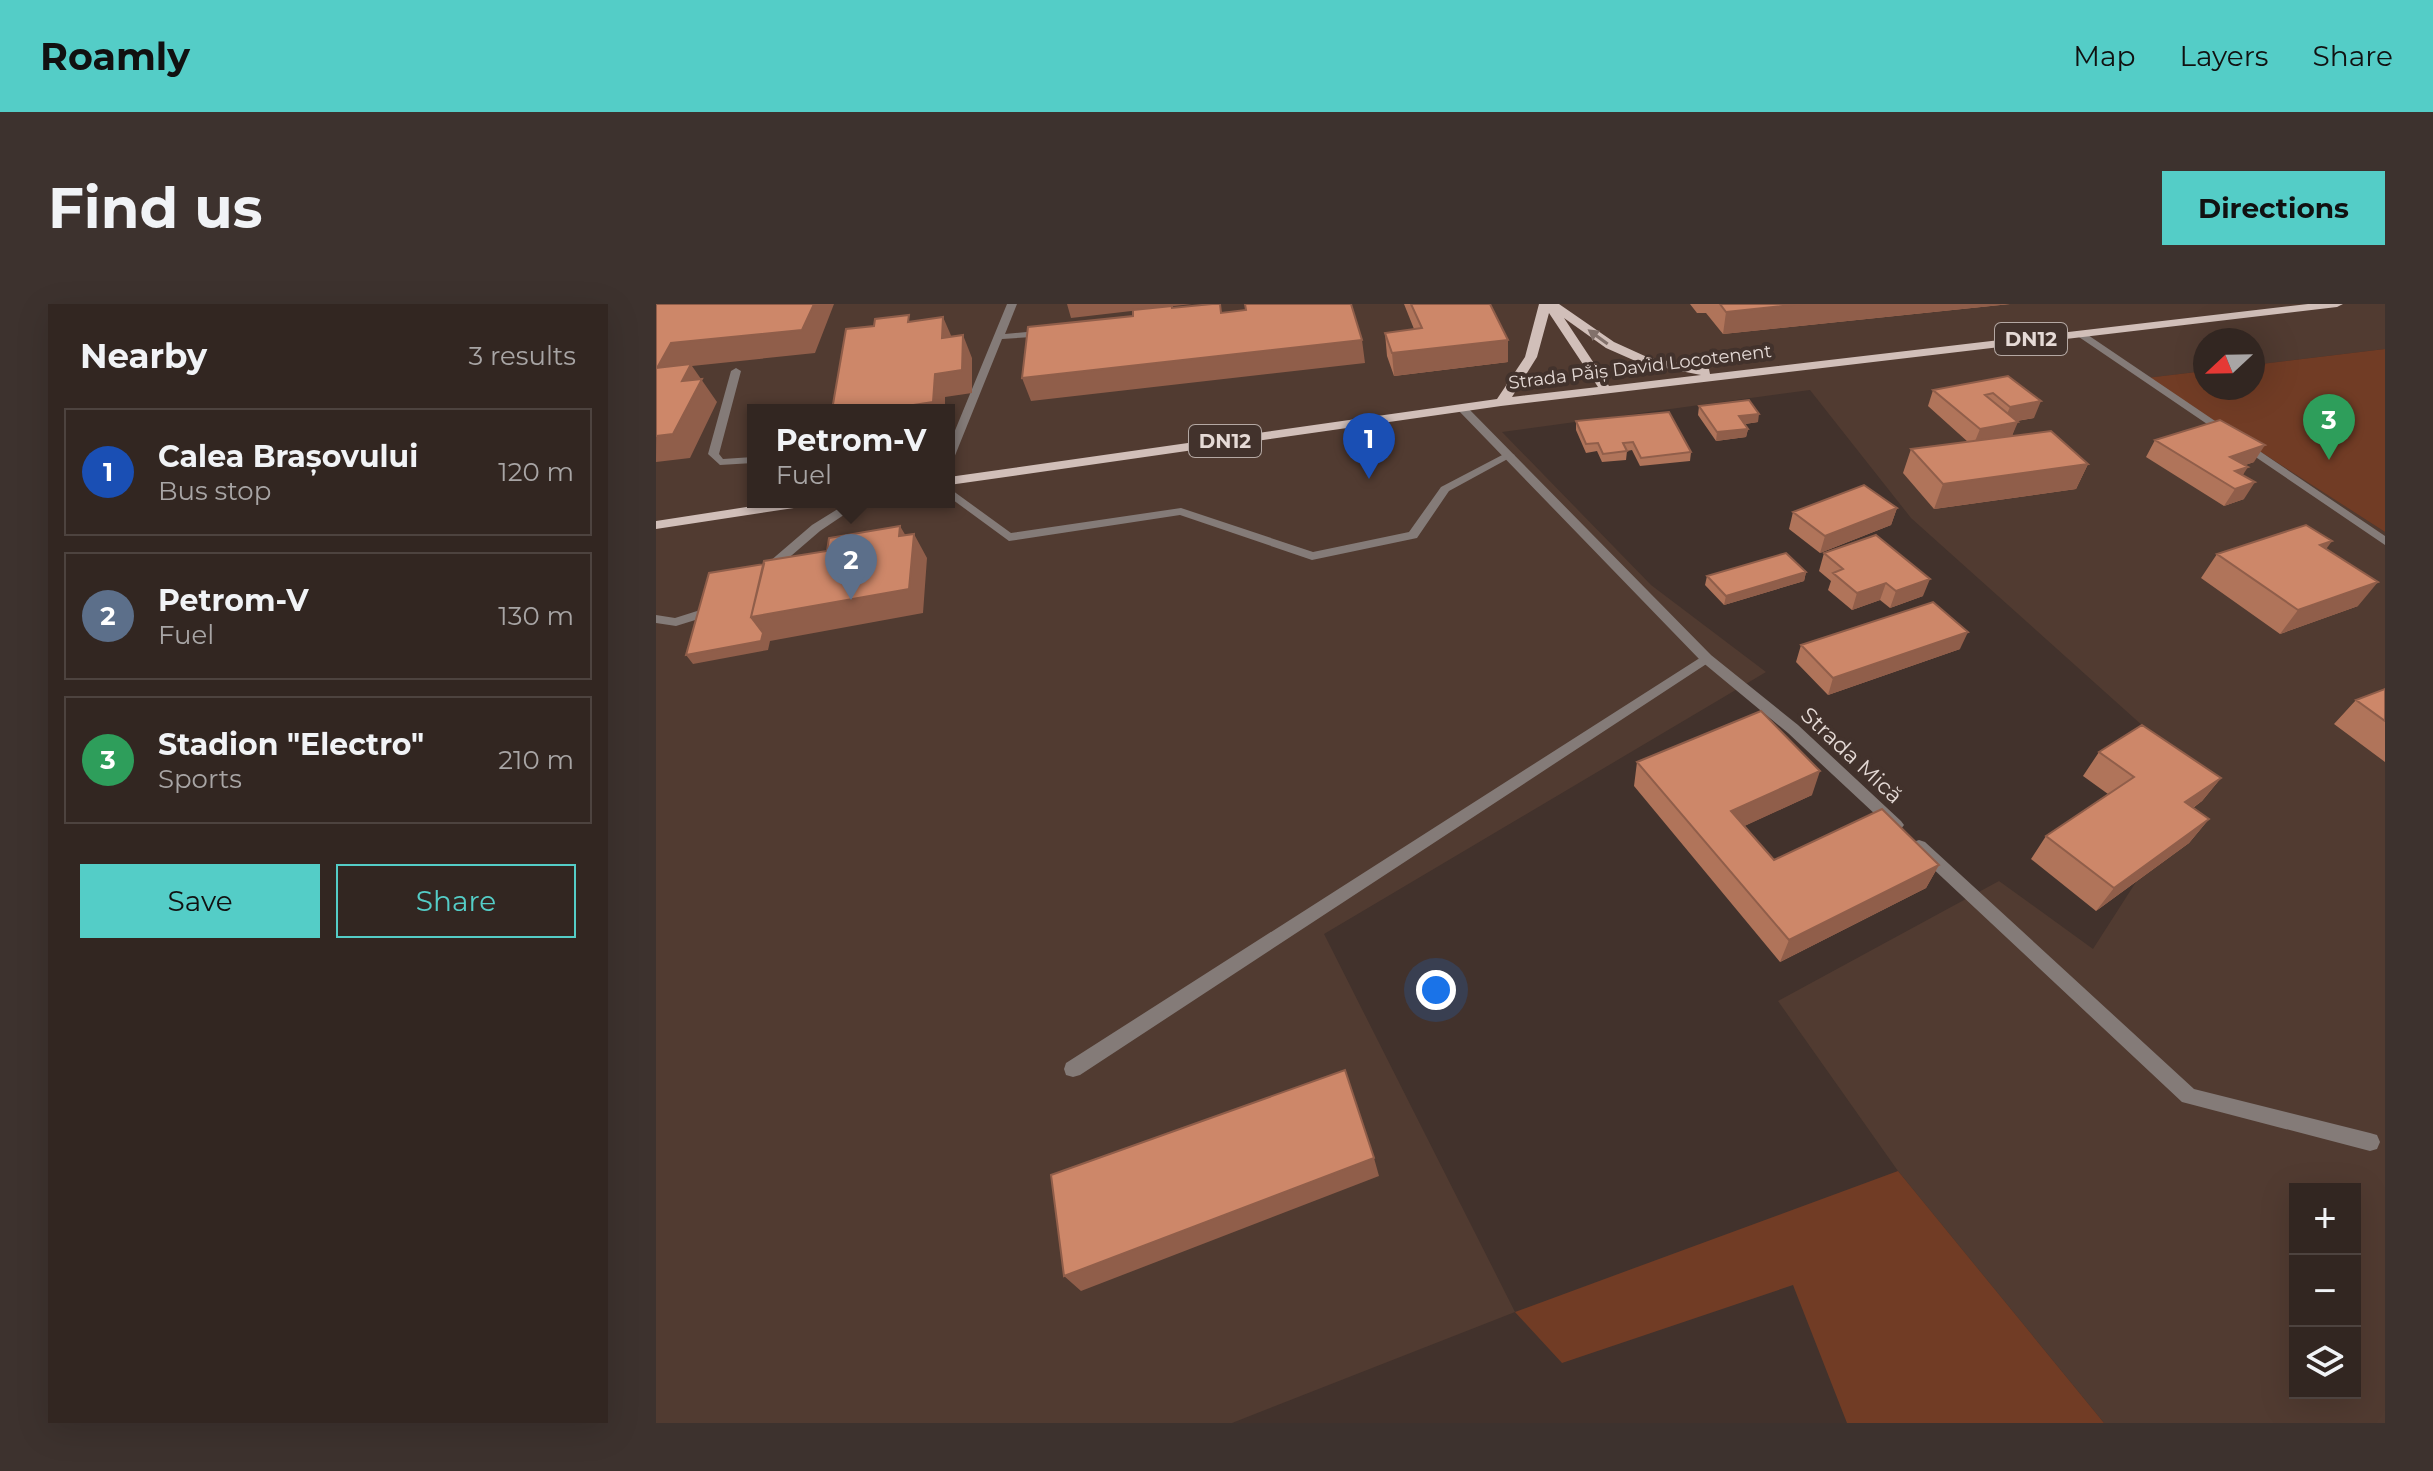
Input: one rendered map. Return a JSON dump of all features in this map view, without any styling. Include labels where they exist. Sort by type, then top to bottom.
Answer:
[{"type":"main road","points":[[1549,304],[1610,345],[1644,360],[1725,375]]},
{"type":"main road","points":[[1549,304],[1606,390]]},
{"type":"main road","points":[[1501,402],[1532,359],[1549,304]]},
{"type":"main road","name":"Strada Păiș David Locotenent","points":[[955,480],[1501,402],[2337,304]]},
{"type":"main road","points":[[656,525],[768,508]]},
{"type":"street","points":[[955,446],[1012,304]]},
{"type":"street","points":[[998,337],[1061,331]]},
{"type":"street","points":[[2079,333],[2385,541]]},
{"type":"street","points":[[736,371],[713,454],[720,462],[747,460]]},
{"type":"street","name":"Strada Mică","points":[[1462,408],[1706,658],[1793,729],[2189,1096],[2370,1142]]},
{"type":"street","points":[[955,429],[964,427]]},
{"type":"street","points":[[955,496],[1009,537],[1181,511],[1312,556],[1413,535],[1445,489],[1510,455]]},
{"type":"street","points":[[758,578],[816,528],[848,508]]},
{"type":"street","points":[[656,619],[676,622],[723,607]]},
{"type":"street","points":[[1073,1069],[1706,658]]},
{"type":"shaded area","points":[[656,304],[2385,304],[2385,349],[2265,364],[2265,328],[2193,328],[2193,372],[2147,378],[2385,532],[2385,1423],[2104,1423],[1898,1171],[1778,1001],[1999,881],[2093,949],[2202,779],[1911,518],[1810,390],[1502,432],[1651,585],[1766,672],[1324,934],[1515,1312],[1232,1423],[656,1423]]},
{"type":"shaded area","points":[[2385,349],[2385,532],[2146,378],[2193,372],[2193,400],[2265,400],[2265,364]]},
{"type":"shaded area","points":[[1898,1171],[2104,1423],[1847,1423],[1793,1285],[1562,1363],[1515,1312]]},
{"type":"building","points":[[656,304],[814,304],[802,330],[671,343],[657,368],[691,364],[682,381],[702,379],[673,434],[656,436]]},
{"type":"building","points":[[1220,304],[1221,313],[1246,310],[1245,304],[1351,304],[1362,340],[1022,378],[1028,327],[1133,316],[1133,310]]},
{"type":"building","points":[[1411,304],[1490,304],[1508,340],[1392,353],[1385,333],[1422,328]]},
{"type":"building","points":[[1720,304],[1802,304],[1726,312]]},
{"type":"building","points":[[909,315],[908,322],[943,317],[942,338],[963,335],[962,370],[935,374],[933,402],[833,404],[846,329],[874,326],[875,319]]},
{"type":"building","points":[[2008,376],[2041,401],[2010,407],[1993,393],[1985,395],[2018,422],[1980,429],[1933,390]]},
{"type":"building","points":[[1749,400],[1759,414],[1739,416],[1748,429],[1717,432],[1699,406]]},
{"type":"building","points":[[1669,412],[1691,452],[1641,458],[1633,442],[1623,443],[1627,451],[1603,454],[1598,443],[1586,444],[1576,421]]},
{"type":"building","points":[[2220,420],[2265,445],[2230,457],[2248,467],[2235,471],[2255,482],[2235,489],[2155,440]]},
{"type":"building","points":[[2051,431],[2088,464],[1943,484],[1911,449]]},
{"type":"building","points":[[1864,485],[1897,508],[1825,536],[1793,512]]},
{"type":"building","points":[[2306,525],[2332,541],[2320,545],[2378,582],[2298,610],[2217,554]]},
{"type":"building","points":[[900,526],[899,536],[914,534],[909,589],[751,617],[764,561],[827,551],[829,538]]},
{"type":"building","points":[[1876,535],[1930,579],[1896,591],[1886,583],[1857,593],[1833,573],[1843,569],[1824,553]]},
{"type":"building","points":[[1786,553],[1806,572],[1726,596],[1707,576]]},
{"type":"building","points":[[764,564],[751,617],[763,633],[761,641],[686,655],[709,573]]},
{"type":"building","points":[[1933,602],[1968,632],[1833,678],[1801,645]]},
{"type":"building","points":[[2385,689],[2385,721],[2356,700]]},
{"type":"building","points":[[1761,711],[1820,771],[1731,811],[1774,860],[1882,809],[1939,865],[1789,940],[1637,762]]},
{"type":"building","points":[[2142,725],[2221,778],[2185,802],[2209,819],[2114,888],[2046,836],[2134,777],[2099,752]]},
{"type":"building","points":[[1345,1070],[1374,1158],[1064,1276],[1051,1175]]},
{"type":"place","name":"Stadion \"Electro\"","points":[[2329,460]]},
{"type":"place","name":"Calea Brașovului","points":[[1369,479]]},
{"type":"place","name":"Petrom-V","points":[[851,600]]}]
